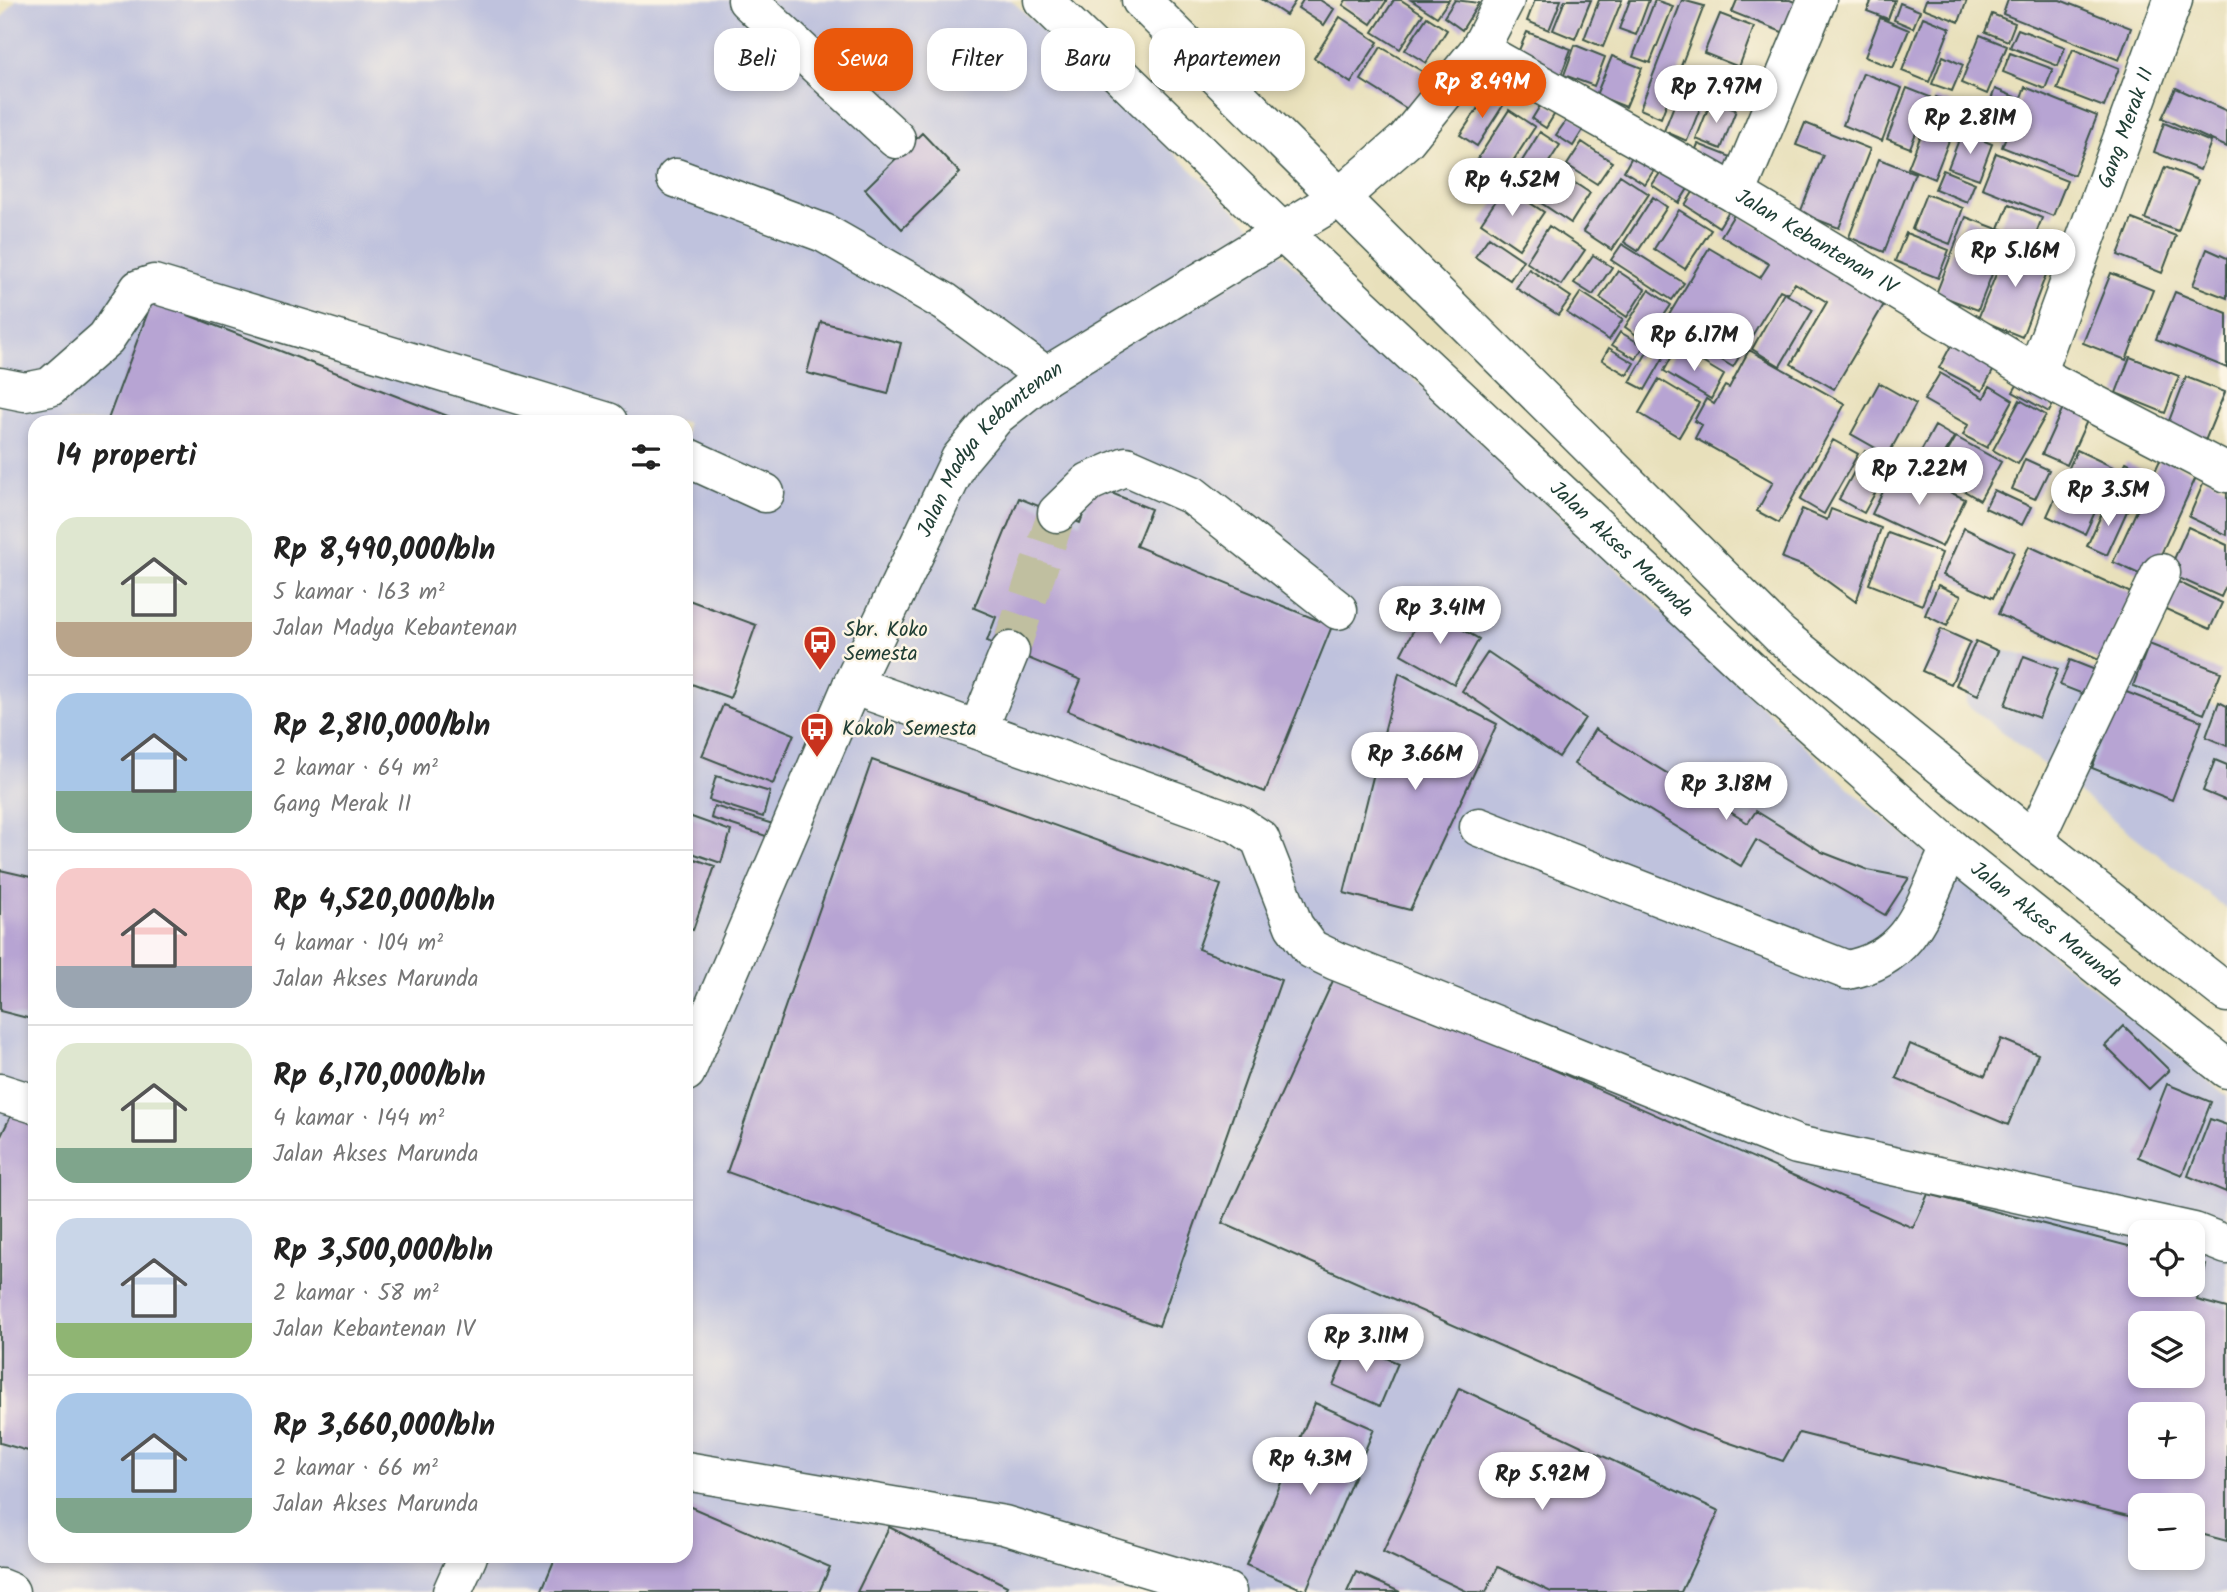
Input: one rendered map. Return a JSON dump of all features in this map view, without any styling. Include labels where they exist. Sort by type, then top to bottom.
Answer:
[{"type":"street","points":[[747,0],[896,139]]},
{"type":"street","name":"Jalan Akses Marunda","points":[[1043,0],[1282,232],[1763,682],[1950,848],[2227,1069]]},
{"type":"street","points":[[1141,0],[1780,635],[2227,993]]},
{"type":"street","name":"Jalan Madya Kebantenan","points":[[693,1056],[852,685],[960,459],[996,416],[1046,376],[1340,197],[1406,140],[1479,50],[1505,0]]},
{"type":"street","points":[[1736,194],[1817,0]]},
{"type":"street","name":"Gang Merak II","points":[[2036,374],[2173,0]]},
{"type":"street","name":"Jalan Kebantenan IV","points":[[1479,50],[1736,194],[2036,374],[2223,463]]},
{"type":"street","points":[[676,178],[824,233],[946,302],[1046,376]]},
{"type":"street","points":[[0,387],[24,392],[50,387],[106,338],[139,289],[154,284],[585,415]]},
{"type":"street","points":[[693,460],[765,493]]},
{"type":"street","points":[[1057,513],[1089,482],[1126,466],[1192,495],[1338,610]]},
{"type":"street","points":[[2034,841],[2161,573]]},
{"type":"street","points":[[978,730],[1010,650]]},
{"type":"street","points":[[852,685],[1244,828],[1260,839],[1294,926],[1311,948],[1336,961],[1797,1145],[2194,1232],[2227,1245]]},
{"type":"street","points":[[1479,827],[1847,970],[1883,960],[1906,941],[1950,848]]},
{"type":"street","points":[[0,1093],[28,1102]]},
{"type":"street","points":[[693,1472],[1004,1525],[1227,1592]]},
{"type":"street","points":[[452,1592],[465,1563]]},
{"type":"street","points":[[0,1588],[10,1592]]},
{"type":"shaded area","points":[[16,0],[1011,0],[1041,28],[1041,91],[1108,91],[1865,803],[2227,1096],[2227,1592],[0,1592],[0,20]]},
{"type":"shaded area","points":[[1984,646],[2168,688],[2227,710],[2227,909],[1965,703]]},
{"type":"building","points":[[1263,0],[1296,0],[1286,15]]},
{"type":"building","points":[[1303,0],[1320,0],[1334,9],[1324,25],[1298,8]]},
{"type":"building","points":[[1346,0],[1387,0],[1371,24],[1343,5]]},
{"type":"building","points":[[1394,0],[1401,0],[1423,14],[1400,49],[1373,32]]},
{"type":"building","points":[[1411,0],[1449,0],[1437,17]]},
{"type":"building","points":[[1455,0],[1479,3],[1462,30],[1444,17]]},
{"type":"building","points":[[1535,0],[1561,0],[1549,30],[1527,21]]},
{"type":"building","points":[[1565,0],[1591,0],[1575,39],[1553,30]]},
{"type":"building","points":[[1599,0],[1622,0],[1603,47],[1584,39]]},
{"type":"building","points":[[1630,0],[1649,0],[1636,35],[1619,29]]},
{"type":"building","points":[[1655,0],[1673,6],[1650,63],[1633,57]]},
{"type":"building","points":[[1682,0],[1704,6],[1661,118],[1640,109]]},
{"type":"building","points":[[1737,0],[1790,0],[1804,6],[1792,36],[1732,12]]},
{"type":"building","points":[[1872,0],[1895,0],[1888,19],[1867,11]]},
{"type":"building","points":[[1926,0],[1967,0],[1959,22],[1923,8]]},
{"type":"building","points":[[2008,0],[2060,0],[2131,28],[2119,60],[2003,14]]},
{"type":"building","points":[[1900,3],[1920,11],[1913,28],[1894,20]]},
{"type":"building","points":[[1720,14],[1754,27],[1739,67],[1704,53]]},
{"type":"building","points":[[1992,14],[2015,23],[2008,41],[1985,32]]},
{"type":"building","points":[[1340,17],[1378,42],[1351,83],[1314,58]]},
{"type":"building","points":[[1427,17],[1447,30],[1426,63],[1405,50]]},
{"type":"building","points":[[1923,17],[1950,28],[1929,82],[1902,71]]},
{"type":"building","points":[[1880,18],[1909,30],[1893,68],[1865,57]]},
{"type":"building","points":[[2018,29],[2065,47],[2058,66],[2010,47]]},
{"type":"building","points":[[1527,32],[1571,49],[1561,75],[1516,57]]},
{"type":"building","points":[[1980,35],[2007,46],[1987,94],[1961,83]]},
{"type":"building","points":[[1575,45],[1605,57],[1594,86],[1564,75]]},
{"type":"building","points":[[1381,47],[1430,76],[1409,110],[1361,80]]},
{"type":"building","points":[[2073,49],[2119,68],[2104,107],[2057,89]]},
{"type":"building","points":[[2010,53],[2053,69],[2045,89],[2003,72]]},
{"type":"building","points":[[1612,56],[1642,68],[1626,107],[1596,95]]},
{"type":"building","points":[[1943,56],[1963,65],[1952,91],[1932,84]]},
{"type":"building","points":[[1863,73],[1902,88],[1882,141],[1843,125]]},
{"type":"building","points":[[1684,80],[1708,88],[1687,141],[1664,131]]},
{"type":"building","points":[[2025,87],[2097,116],[2074,175],[2002,147]]},
{"type":"building","points":[[1907,88],[1930,97],[1910,148],[1887,139]]},
{"type":"building","points":[[2176,88],[2227,111],[2227,147],[2162,118]]},
{"type":"building","points":[[1995,89],[2018,98],[2003,136],[1981,126]]},
{"type":"building","points":[[1488,93],[1504,104],[1477,146],[1460,135]]},
{"type":"building","points":[[1936,97],[1962,107],[1934,179],[1908,168]]},
{"type":"building","points":[[1543,101],[1557,110],[1546,128],[1532,119]]},
{"type":"building","points":[[1711,101],[1736,110],[1721,149],[1696,139]]},
{"type":"building","points":[[1509,110],[1535,127],[1504,175],[1478,158]]},
{"type":"building","points":[[1570,115],[1586,125],[1573,146],[1556,135]]},
{"type":"building","points":[[1805,123],[1870,149],[1839,228],[1800,213],[1823,155],[1796,145]]},
{"type":"building","points":[[2164,123],[2211,142],[2200,170],[2154,152]]},
{"type":"building","points":[[1540,132],[1560,145],[1536,182],[1517,169]]},
{"type":"building","points":[[1962,132],[1992,144],[1979,179],[1948,168]]},
{"type":"building","points":[[922,133],[960,173],[902,229],[865,189]]},
{"type":"building","points":[[1582,142],[1612,162],[1597,184],[1567,165]]},
{"type":"building","points":[[1698,144],[1731,157],[1722,180],[1689,166]]},
{"type":"building","points":[[1634,153],[1656,167],[1645,184],[1624,171]]},
{"type":"building","points":[[1996,153],[2067,181],[2053,216],[1982,188]]},
{"type":"building","points":[[1879,159],[1915,173],[1884,252],[1849,237]]},
{"type":"building","points":[[2165,167],[2198,180],[2178,231],[2145,219]]},
{"type":"building","points":[[1662,170],[1689,187],[1679,203],[1652,185]]},
{"type":"building","points":[[1943,170],[1975,183],[1967,202],[1935,189]]},
{"type":"building","points":[[1557,171],[1590,193],[1571,223],[1538,201]]},
{"type":"building","points":[[1620,175],[1649,194],[1612,250],[1583,231]]},
{"type":"building","points":[[1505,187],[1544,212],[1519,249],[1481,223]]},
{"type":"building","points":[[1695,189],[1729,211],[1719,227],[1685,205]]},
{"type":"building","points":[[1926,194],[1963,208],[1950,244],[1912,229]]},
{"type":"building","points":[[1653,197],[1667,207],[1638,251],[1624,242]]},
{"type":"building","points":[[2009,204],[2042,218],[2033,241],[1999,228]]},
{"type":"building","points":[[1679,210],[1711,230],[1685,269],[1654,249]]},
{"type":"building","points":[[1735,213],[1886,301],[1834,389],[1791,364],[1827,302],[1795,283],[1788,294],[1780,290],[1733,367],[1663,325],[1709,248],[1760,278],[1769,264],[1721,236]]},
{"type":"building","points":[[1966,217],[2008,233],[1978,310],[1936,294]]},
{"type":"building","points":[[2132,219],[2176,236],[2162,273],[2118,255]]},
{"type":"building","points":[[1549,226],[1585,250],[1561,285],[1526,262]]},
{"type":"building","points":[[1906,233],[1949,250],[1938,278],[1895,261]]},
{"type":"building","points":[[1489,237],[1523,260],[1510,280],[1475,257]]},
{"type":"building","points":[[2009,242],[2052,259],[2022,337],[1978,319]]},
{"type":"building","points":[[1622,244],[1684,283],[1672,300],[1611,260]]},
{"type":"building","points":[[2207,249],[2227,258],[2227,298],[2193,285]]},
{"type":"building","points":[[1593,255],[1612,267],[1593,295],[1574,283]]},
{"type":"building","points":[[1529,269],[1571,297],[1558,315],[1516,288]]},
{"type":"building","points":[[1618,271],[1645,289],[1627,317],[1600,298]]},
{"type":"building","points":[[2111,273],[2153,290],[2126,360],[2083,343]]},
{"type":"building","points":[[1649,290],[1671,305],[1646,342],[1625,327]]},
{"type":"building","points":[[1581,292],[1623,319],[1609,340],[1567,313]]},
{"type":"building","points":[[2175,292],[2227,313],[2227,368],[2156,339]]},
{"type":"building","points":[[1784,293],[1813,310],[1780,366],[1752,349]]},
{"type":"building","points":[[152,301],[445,415],[110,415]]},
{"type":"building","points":[[821,322],[901,343],[888,394],[807,373]]},
{"type":"building","points":[[1620,332],[1644,346],[1636,359],[1612,345]]},
{"type":"building","points":[[1955,338],[1998,362],[1982,391],[1939,368]]},
{"type":"building","points":[[1650,347],[1665,355],[1645,390],[1630,382]]},
{"type":"building","points":[[1677,347],[1724,375],[1711,399],[1664,371]]},
{"type":"building","points":[[1609,348],[1634,363],[1627,375],[1602,360]]},
{"type":"building","points":[[1749,350],[1845,404],[1779,523],[1757,511],[1773,482],[1695,438],[1702,425],[1694,421],[1706,399],[1714,404],[1725,386],[1729,388]]},
{"type":"building","points":[[2130,357],[2179,376],[2165,413],[2116,393]]},
{"type":"building","points":[[1940,373],[1984,398],[1990,386],[2013,400],[1987,448],[1963,435],[1968,425],[1924,400]]},
{"type":"building","points":[[2023,375],[2058,395],[2049,412],[2013,392]]},
{"type":"building","points":[[2186,377],[2225,392],[2205,441],[2167,426]]},
{"type":"building","points":[[1659,379],[1699,403],[1679,437],[1639,413]]},
{"type":"building","points":[[1879,383],[1916,404],[1888,455],[1851,434]]},
{"type":"building","points":[[2020,400],[2046,415],[2018,464],[1993,450]]},
{"type":"building","points":[[2066,401],[2091,412],[2067,465],[2042,454]]},
{"type":"building","points":[[1935,426],[1954,437],[1933,474],[1914,464]]},
{"type":"building","points":[[1956,437],[2001,462],[1980,500],[1935,474]]},
{"type":"building","points":[[1833,440],[1858,454],[1824,514],[1800,500]]},
{"type":"building","points":[[2077,450],[2115,468],[2085,534],[2047,516]]},
{"type":"building","points":[[1865,451],[1883,461],[1873,478],[1855,468]]},
{"type":"building","points":[[2161,458],[2197,475],[2150,579],[2113,562]]},
{"type":"building","points":[[2025,459],[2049,470],[2035,499],[2012,489]]},
{"type":"building","points":[[2126,462],[2148,473],[2135,502],[2112,491]]},
{"type":"building","points":[[1895,467],[1965,499],[1942,547],[1872,514]]},
{"type":"building","points":[[1854,472],[1879,486],[1864,513],[1839,499]]},
{"type":"building","points":[[2206,477],[2227,487],[2227,535],[2189,517]]},
{"type":"building","points":[[1094,486],[1151,509],[1136,546],[1332,626],[1265,792],[1068,711],[1081,680],[987,641],[996,617],[974,608],[1019,498],[1080,523]]},
{"type":"building","points":[[1994,490],[2031,507],[2022,525],[1985,508]]},
{"type":"building","points":[[2108,500],[2128,509],[2107,555],[2087,546]]},
{"type":"building","points":[[1802,509],[1827,520],[1831,509],[1881,528],[1856,602],[1809,568],[1782,558]]},
{"type":"building","points":[[2188,527],[2227,545],[2227,584],[2221,597],[2168,573]]},
{"type":"building","points":[[1964,528],[2014,552],[1993,598],[1943,575]]},
{"type":"building","points":[[1888,533],[1942,553],[1922,605],[1869,584]]},
{"type":"building","points":[[2029,546],[2131,593],[2101,661],[1998,614]]},
{"type":"building","points":[[2172,579],[2222,603],[2210,629],[2159,606]]},
{"type":"building","points":[[1938,585],[1961,596],[1947,626],[1925,615]]},
{"type":"building","points":[[693,602],[756,625],[730,698],[693,685]]},
{"type":"building","points":[[1425,608],[1479,639],[1454,684],[1401,654]]},
{"type":"building","points":[[1941,629],[1970,642],[1951,684],[1922,671]]},
{"type":"building","points":[[1976,641],[1998,651],[1978,695],[1956,685]]},
{"type":"building","points":[[2149,644],[2221,672],[2204,714],[2133,686]]},
{"type":"building","points":[[1488,652],[1585,718],[1559,757],[1462,691]]},
{"type":"building","points":[[2024,656],[2058,669],[2039,718],[2005,705]]},
{"type":"building","points":[[2070,660],[2098,671],[2088,696],[2060,685]]},
{"type":"building","points":[[1399,673],[1497,724],[1410,910],[1344,893]]},
{"type":"building","points":[[2121,690],[2202,721],[2172,800],[2092,768]]},
{"type":"building","points":[[2219,702],[2227,706],[2227,746],[2206,737]]},
{"type":"building","points":[[723,705],[794,734],[773,784],[702,756]]},
{"type":"building","points":[[1595,729],[1748,823],[1756,811],[1822,852],[1868,870],[1909,878],[1885,915],[1756,840],[1741,866],[1574,764]]},
{"type":"building","points":[[872,760],[1221,885],[1198,949],[1281,980],[1159,1326],[727,1172]]},
{"type":"building","points":[[2215,760],[2227,765],[2227,801],[2203,791]]},
{"type":"building","points":[[716,776],[770,792],[763,817],[709,800]]},
{"type":"building","points":[[714,806],[773,824],[769,837],[711,818]]},
{"type":"building","points":[[693,817],[731,831],[721,863],[693,853]]},
{"type":"building","points":[[693,858],[715,866],[693,930]]},
{"type":"building","points":[[0,870],[28,876],[28,1018],[0,1011]]},
{"type":"building","points":[[1336,974],[1913,1228],[1928,1194],[2128,1246],[2128,1297],[2198,1297],[2197,1300],[2227,1308],[2227,1541],[2205,1535],[2205,1493],[2128,1493],[2128,1516],[1799,1433],[1783,1461],[1689,1429],[1222,1223]]},
{"type":"building","points":[[2124,1026],[2169,1070],[2149,1089],[2105,1046]]},
{"type":"building","points":[[2001,1039],[2038,1054],[2008,1125],[1896,1078],[1910,1044],[1985,1076]]},
{"type":"building","points":[[2167,1084],[2211,1102],[2182,1175],[2138,1157]]},
{"type":"building","points":[[15,1107],[28,1112],[28,1451],[0,1443],[0,1138]]},
{"type":"building","points":[[2210,1119],[2227,1125],[2226,1192],[2188,1176]]},
{"type":"building","points":[[1351,1343],[1398,1363],[1380,1406],[1333,1385]]},
{"type":"building","points":[[1459,1388],[1719,1511],[1681,1592],[1551,1592],[1498,1567],[1486,1592],[1468,1592],[1383,1552]]},
{"type":"building","points":[[1315,1403],[1374,1429],[1306,1591],[1246,1565]]},
{"type":"building","points":[[693,1508],[830,1567],[819,1592],[541,1592],[553,1563],[693,1563]]},
{"type":"building","points":[[889,1527],[1007,1586],[1004,1592],[857,1592]]},
{"type":"building","points":[[1356,1572],[1400,1592],[1347,1592]]},
{"type":"tunnel","points":[[1010,651],[1057,513]]},
{"type":"place","name":"Sbr. Koko Semesta","points":[[820,672]]},
{"type":"place","name":"Kokoh Semesta","points":[[817,759]]}]
